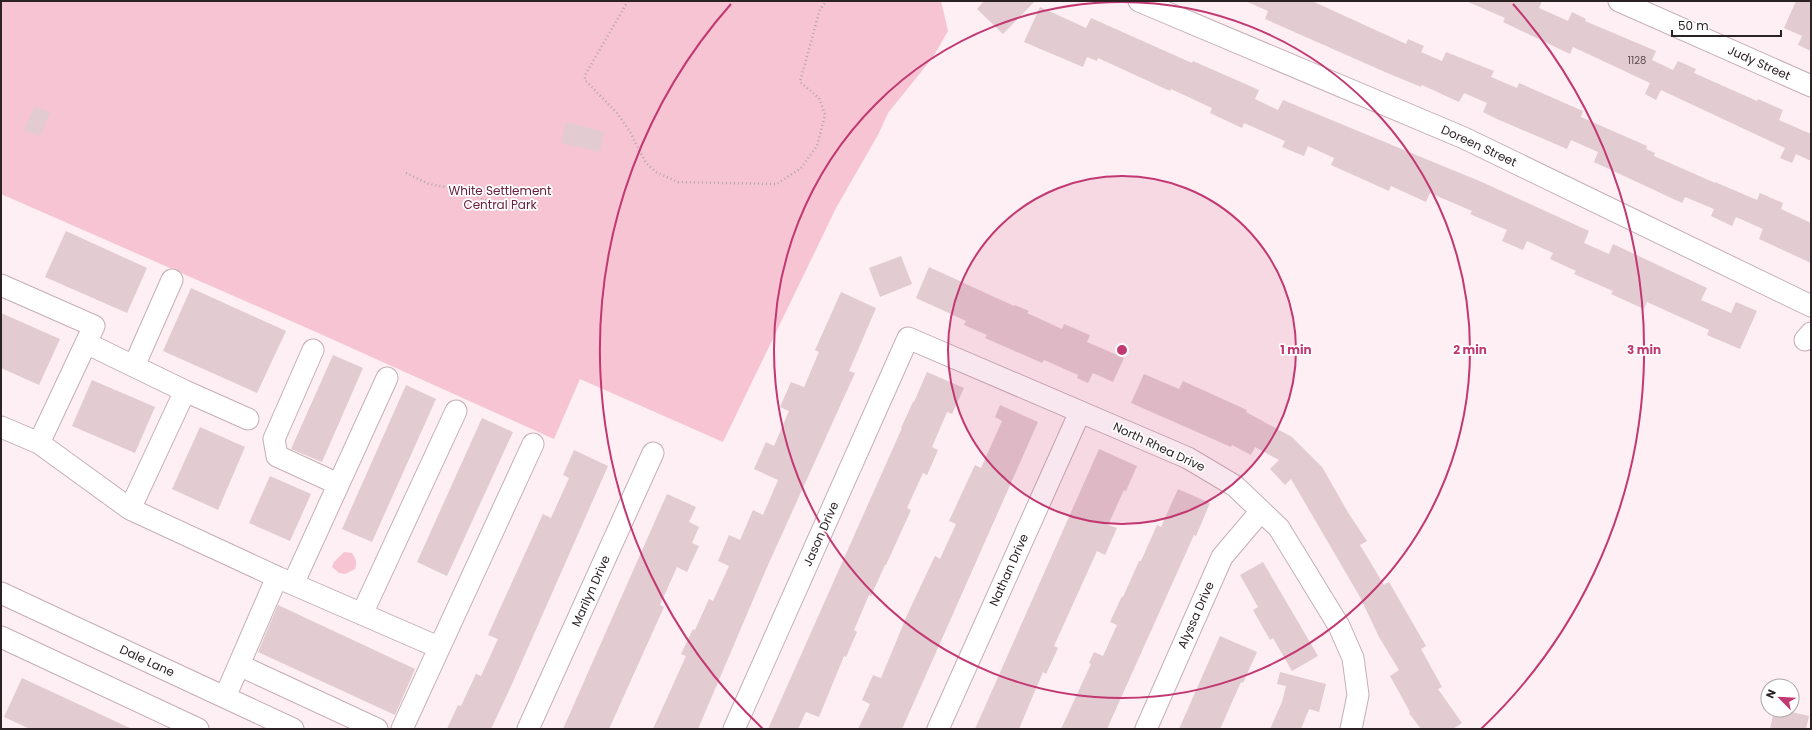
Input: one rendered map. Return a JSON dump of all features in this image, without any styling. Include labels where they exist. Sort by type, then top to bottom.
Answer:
[{"type":"street","name":"Doreen Street","points":[[1139,1],[1464,138],[1811,306]]},
{"type":"street","name":"Judy Street","points":[[1619,1],[1811,86]]},
{"type":"street","points":[[134,366],[172,280]]},
{"type":"street","points":[[1,285],[94,326],[39,443]]},
{"type":"street","name":"North Rhea Drive","points":[[908,338],[1188,458],[1235,486],[1279,528],[1339,626],[1353,658],[1358,695],[1351,729]]},
{"type":"street","name":"Jason Drive","points":[[734,729],[908,338]]},
{"type":"street","points":[[86,343],[185,391],[248,419]]},
{"type":"street","points":[[313,350],[274,438],[277,456],[338,484]]},
{"type":"street","points":[[225,697],[239,665],[338,484],[387,378]]},
{"type":"street","points":[[130,509],[185,391]]},
{"type":"street","points":[[362,614],[456,411]]},
{"type":"street","name":"Nathan Drive","points":[[938,729],[1080,412]]},
{"type":"street","points":[[1,427],[39,443],[130,509],[285,581],[438,647]]},
{"type":"street","points":[[402,729],[438,647],[533,444]]},
{"type":"street","name":"Marilyn Drive","points":[[528,729],[653,453]]},
{"type":"street","name":"Alyssa Drive","points":[[1146,729],[1222,557],[1261,511]]},
{"type":"street","name":"Dale Lane","points":[[3,598],[293,729]]},
{"type":"street","points":[[1,637],[198,729]]},
{"type":"street","points":[[239,665],[377,729]]},
{"type":"path","points":[[628,1],[585,75],[585,80],[617,113],[629,130],[646,163],[656,172],[678,182],[777,184],[801,168],[817,146],[825,115],[819,98],[800,82],[820,9],[828,1]]},
{"type":"path","points":[[406,173],[429,184],[462,191],[501,209]]},
{"type":"green space","name":"White Settlement Central Park","points":[[1,1],[941,1],[948,31],[933,57],[888,113],[879,133],[836,208],[723,442],[580,379],[554,439],[316,332],[1,194]]},
{"type":"green space","points":[[344,552],[352,553],[356,562],[355,569],[345,574],[339,573],[332,567],[334,562]]},
{"type":"building","points":[[984,1],[1035,1],[1003,34],[977,9]]},
{"type":"building","points":[[1245,1],[1312,1],[1406,44],[1408,39],[1424,46],[1421,52],[1442,61],[1446,52],[1494,71],[1491,77],[1517,88],[1519,83],[1583,111],[1581,117],[1647,146],[1646,149],[1655,153],[1654,156],[1715,183],[1757,200],[1760,193],[1783,203],[1781,209],[1811,223],[1811,263],[1759,239],[1763,229],[1736,217],[1732,226],[1711,216],[1714,209],[1685,197],[1682,203],[1594,162],[1598,152],[1571,140],[1567,149],[1497,119],[1483,112],[1487,103],[1464,93],[1459,102],[1422,85],[1421,87],[1385,72],[1265,19],[1268,11]]},
{"type":"building","points":[[1466,1],[1542,1],[1539,8],[1568,21],[1572,12],[1586,19],[1585,21],[1656,51],[1652,60],[1673,70],[1678,61],[1696,69],[1694,73],[1757,101],[1758,99],[1783,110],[1779,120],[1811,134],[1811,161],[1796,154],[1792,163],[1780,158],[1785,148],[1661,90],[1656,100],[1645,94],[1650,83],[1573,47],[1570,54],[1503,22],[1505,18]]},
{"type":"building","points":[[1796,1],[1811,1],[1811,51],[1798,45],[1802,36],[1784,28]]},
{"type":"building","points":[[1040,7],[1086,28],[1091,18],[1192,63],[1193,61],[1259,90],[1255,99],[1278,110],[1283,100],[1484,183],[1589,231],[1584,243],[1609,254],[1613,244],[1707,288],[1701,300],[1731,313],[1736,302],[1757,311],[1740,349],[1707,335],[1709,330],[1647,302],[1644,309],[1611,294],[1613,291],[1574,274],[1576,271],[1550,259],[1553,253],[1527,241],[1523,250],[1502,241],[1507,230],[1470,214],[1472,211],[1430,193],[1426,202],[1391,186],[1389,191],[1331,165],[1334,158],[1308,146],[1304,156],[1282,147],[1285,141],[1244,123],[1242,128],[1210,113],[1212,108],[1171,89],[1170,91],[1098,58],[1097,61],[1087,57],[1083,67],[1024,42]]},
{"type":"building","points":[[35,106],[50,113],[40,136],[24,130]]},
{"type":"building","points":[[566,122],[604,132],[600,152],[561,143]]},
{"type":"building","points":[[66,231],[147,268],[127,313],[45,277]]},
{"type":"building","points":[[901,256],[912,284],[880,297],[869,268]]},
{"type":"building","points":[[929,267],[1014,306],[1015,305],[1029,311],[1027,313],[1062,329],[1064,324],[1090,335],[1087,342],[1124,358],[1113,382],[1093,373],[1088,383],[1077,378],[1078,375],[1044,360],[1042,363],[985,338],[987,335],[964,325],[966,321],[916,298]]},
{"type":"building","points":[[191,288],[286,331],[257,393],[163,351]]},
{"type":"building","points":[[841,292],[876,308],[849,371],[855,373],[768,565],[698,729],[653,729],[686,656],[681,654],[693,629],[695,630],[709,599],[713,601],[729,566],[718,561],[729,535],[740,540],[753,510],[763,515],[778,480],[754,469],[766,442],[774,446],[789,411],[780,407],[791,382],[804,387],[819,352],[815,350]]},
{"type":"building","points":[[1,313],[60,339],[39,385],[1,368]]},
{"type":"building","points":[[333,355],[363,368],[322,462],[291,449]]},
{"type":"building","points":[[927,372],[964,388],[952,414],[947,412],[932,447],[938,450],[927,475],[923,473],[907,508],[911,510],[871,596],[869,595],[854,630],[857,632],[846,657],[844,656],[819,717],[806,712],[798,729],[768,729],[901,428]]},
{"type":"building","points":[[1144,374],[1179,389],[1183,381],[1247,410],[1246,412],[1292,437],[1322,467],[1349,514],[1367,541],[1360,545],[1384,585],[1389,582],[1426,646],[1421,649],[1442,687],[1438,689],[1462,723],[1453,729],[1421,729],[1409,713],[1410,712],[1390,676],[1399,670],[1379,637],[1360,597],[1291,479],[1285,485],[1270,469],[1279,460],[1255,447],[1251,455],[1232,445],[1231,447],[1131,403]]},
{"type":"building","points":[[92,380],[155,407],[135,453],[72,426]]},
{"type":"building","points":[[406,385],[436,399],[372,542],[342,529]]},
{"type":"building","points":[[1000,405],[1038,422],[902,729],[858,729],[870,704],[862,700],[873,675],[881,678],[908,613],[935,556],[940,559],[956,524],[949,521],[975,465],[981,468],[1002,421],[995,417]]},
{"type":"building","points":[[482,418],[513,432],[447,576],[417,562]]},
{"type":"building","points":[[200,427],[245,447],[218,510],[172,489]]},
{"type":"building","points":[[1099,449],[1137,466],[1108,525],[1117,528],[1105,555],[1097,551],[1054,646],[1058,648],[1046,674],[1043,672],[1019,729],[975,729]]},
{"type":"building","points":[[574,450],[608,466],[512,684],[491,729],[447,729],[458,705],[461,706],[476,674],[481,676],[498,639],[488,635],[543,514],[551,518],[569,478],[563,475]]},
{"type":"building","points":[[270,476],[311,494],[290,541],[249,523]]},
{"type":"building","points":[[1178,489],[1210,503],[1196,536],[1194,535],[1107,729],[1061,729],[1091,664],[1089,663],[1094,652],[1103,656],[1117,625],[1110,622],[1139,561],[1141,561],[1157,525],[1161,527]]},
{"type":"building","points":[[667,494],[696,507],[689,522],[699,527],[692,543],[699,546],[687,572],[677,567],[660,605],[664,607],[609,729],[563,729]]},
{"type":"building","points":[[1263,562],[1318,656],[1292,671],[1273,638],[1270,640],[1253,610],[1258,607],[1240,575]]},
{"type":"building","points":[[278,605],[415,669],[395,715],[258,652]]},
{"type":"building","points":[[1220,636],[1257,652],[1243,683],[1241,682],[1220,729],[1179,729]]},
{"type":"building","points":[[1280,672],[1326,684],[1319,712],[1309,709],[1301,729],[1270,729],[1282,702],[1286,686],[1277,684]]},
{"type":"building","points":[[22,678],[132,729],[30,729],[4,717]]},
{"type":"building","points":[[1800,714],[1809,716],[1806,729],[1770,729],[1772,718],[1800,718]]}]
